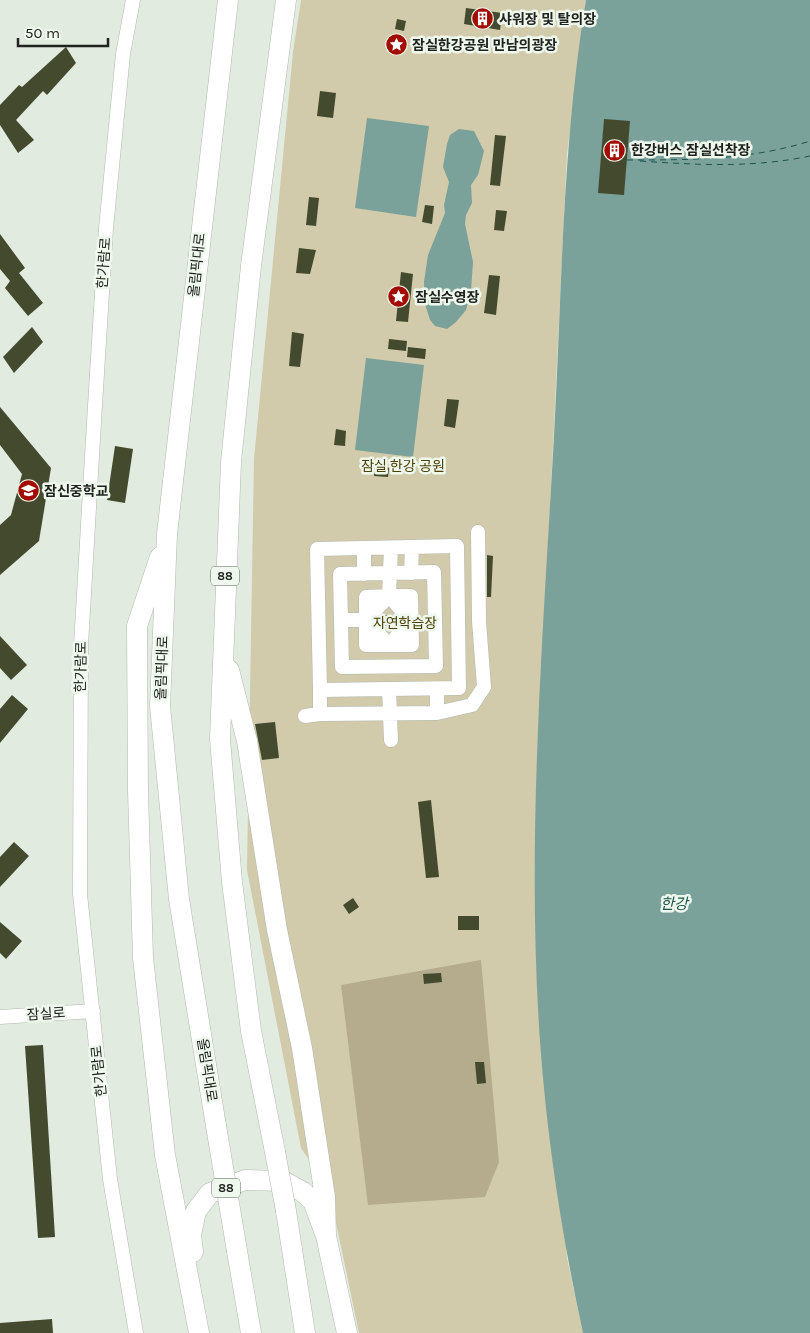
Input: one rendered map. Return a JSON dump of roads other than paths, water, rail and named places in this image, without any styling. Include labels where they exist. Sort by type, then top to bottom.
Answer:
[{"type":"highway","name":"올림픽대로","points":[[228,0],[168,534],[160,706],[179,899],[251,1333]]},
{"type":"highway","name":"88","points":[[286,0],[251,266],[231,462],[222,645],[220,739],[232,882],[251,1031],[286,1211],[305,1333]]},
{"type":"highway","points":[[168,534],[137,626],[138,791],[143,958],[165,1155],[200,1333]]},
{"type":"highway","points":[[222,645],[247,741],[277,930],[302,1048],[325,1197],[326,1236]]},
{"type":"highway","points":[[200,1333],[198,1284],[191,1235],[196,1211],[210,1193],[245,1180],[283,1182],[303,1192],[313,1201],[326,1236],[347,1333]]},
{"type":"street","name":"한가람로","points":[[132,0],[123,54],[106,228],[81,645],[80,894],[110,1179],[136,1333]]},
{"type":"street","points":[[305,716],[320,714],[437,713],[472,705],[484,687],[478,621],[478,532]]},
{"type":"street","points":[[320,690],[459,688],[457,546],[317,549],[320,714]]},
{"type":"street","points":[[411,573],[412,547]]},
{"type":"street","points":[[364,548],[364,574]]},
{"type":"street","points":[[366,620],[389,596],[392,573],[391,548]]},
{"type":"street","points":[[434,572],[436,666],[342,667],[340,574],[392,573],[434,572]]},
{"type":"street","points":[[458,572],[478,572]]},
{"type":"street","points":[[435,595],[458,595]]},
{"type":"street","points":[[389,596],[411,621],[435,621]]},
{"type":"street","points":[[318,598],[340,597]]},
{"type":"street","points":[[341,620],[366,620],[390,645]]},
{"type":"street","points":[[458,620],[478,621]]},
{"type":"street","points":[[388,667],[390,645],[411,621]]},
{"type":"street","points":[[436,642],[459,642]]},
{"type":"street","points":[[318,644],[341,644]]},
{"type":"street","points":[[459,665],[482,658]]},
{"type":"street","points":[[413,666],[413,689]]},
{"type":"street","points":[[366,667],[366,690]]},
{"type":"street","points":[[437,688],[437,713]]},
{"type":"street","points":[[389,689],[391,740]]},
{"type":"street","name":"잠실로","points":[[0,1017],[93,1012]]},
{"type":"water","name":"한강","points":[[586,0],[810,0],[810,1333],[583,1333],[568,1261],[551,1151],[540,1041],[536,965],[535,814],[567,163],[578,54]]},
{"type":"water","points":[[367,118],[429,126],[416,217],[355,208]]},
{"type":"water","points":[[459,129],[474,131],[484,151],[478,175],[471,185],[472,203],[466,215],[465,224],[473,262],[471,291],[466,310],[447,329],[435,326],[430,320],[425,304],[424,282],[428,255],[445,213],[444,205],[449,182],[443,167],[447,144],[450,135]]},
{"type":"water","points":[[366,358],[424,365],[413,457],[355,450]]},
{"type":"place","name":"샤워장 및 탈의장","points":[[483,19]]},
{"type":"place","name":"잠실한강공원 만남의광장","points":[[396,45]]},
{"type":"place","name":"한강버스 잠실선착장","points":[[615,150]]},
{"type":"place","name":"잠실수영장","points":[[399,297]]},
{"type":"place","name":"잠신중학교","points":[[28,491]]},
{"type":"park label","name":"잠실 한강 공원","points":[[403,466]]},
{"type":"park label","name":"자연학습장","points":[[405,623]]}]
